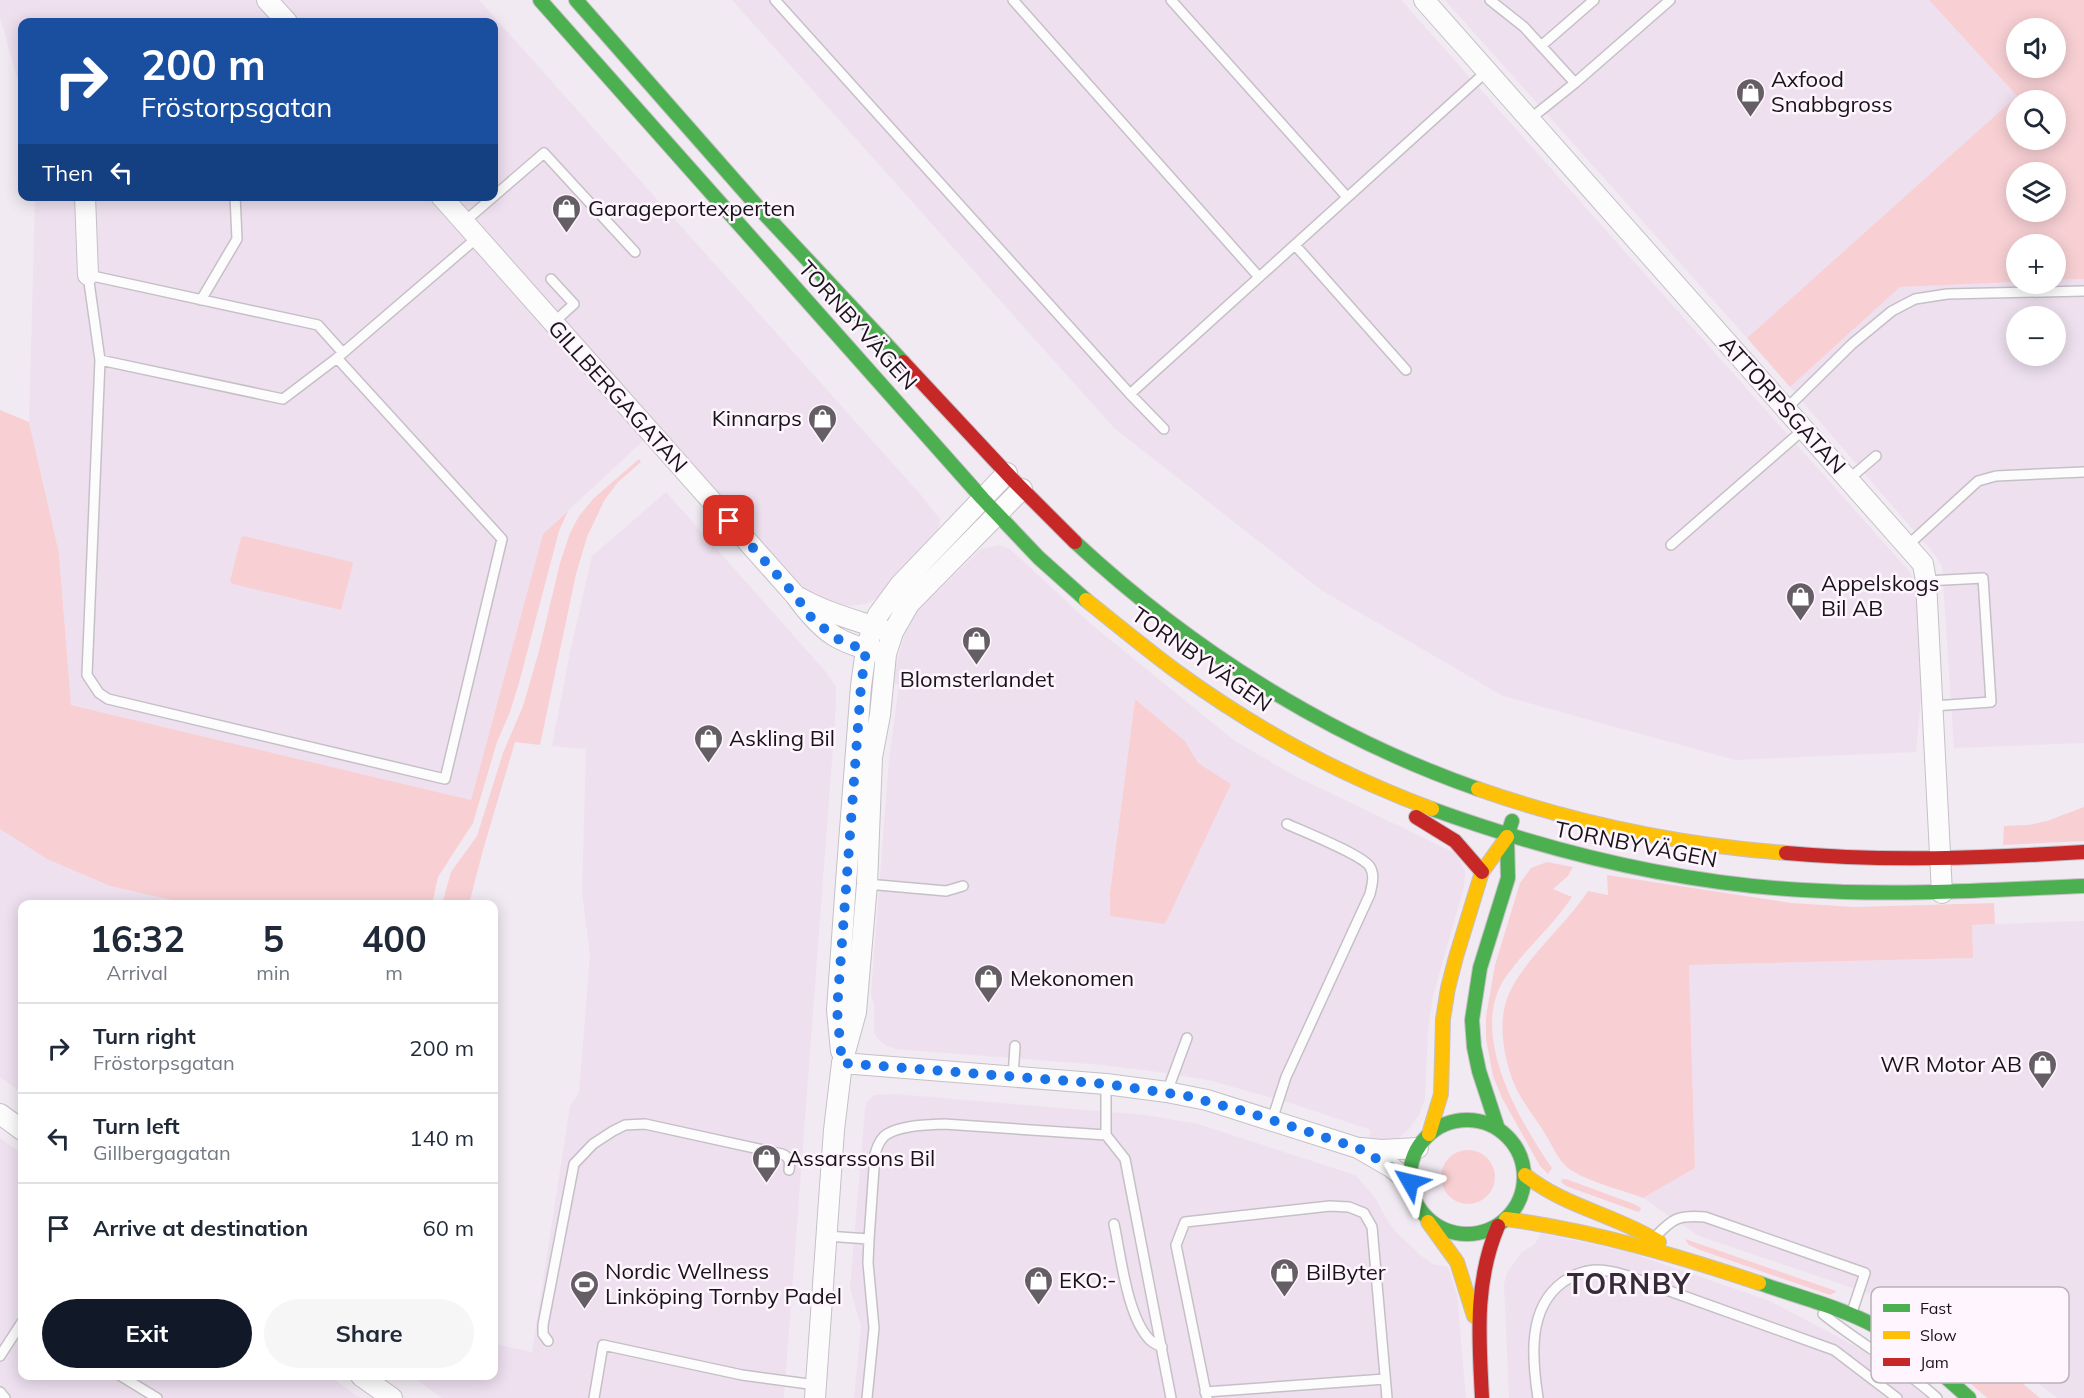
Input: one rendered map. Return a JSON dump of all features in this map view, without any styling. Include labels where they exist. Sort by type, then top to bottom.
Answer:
[{"type":"main road","name":"TORNBYVÄGEN","points":[[540,0],[982,498],[1059,578],[1136,642],[1188,681],[1242,716],[1328,764],[1442,814],[1508,837],[1638,870],[1761,887],[1839,892],[1942,893],[2084,886]]},
{"type":"main road","name":"TORNBYVÄGEN","points":[[576,0],[761,210],[1022,489],[1086,552],[1156,613],[1258,684],[1324,721],[1431,771],[1517,802],[1589,822],[1652,836],[1717,846],[1873,858],[1941,858],[2084,852]]},
{"type":"main road","points":[[1328,764],[1455,841],[1482,872]]},
{"type":"main road","points":[[1498,1129],[1479,1071],[1472,1020],[1480,968],[1509,878],[1508,837],[1517,802]]},
{"type":"main road","points":[[1479,1334],[1457,1262],[1413,1198],[1410,1182],[1412,1162],[1442,1094],[1441,1049],[1448,988],[1482,872],[1508,837]]},
{"type":"main road","points":[[1423,1141],[1449,1123],[1460,1120],[1485,1123],[1498,1129],[1513,1143],[1522,1159],[1525,1174],[1524,1189],[1518,1203],[1491,1241],[1485,1259],[1479,1334],[1482,1398]]},
{"type":"main road","points":[[1525,1174],[1536,1185],[1550,1193],[1636,1228],[1650,1243]]},
{"type":"main road","points":[[1424,1215],[1436,1226],[1464,1235],[1478,1234],[1502,1223],[1539,1223],[1650,1243],[1683,1257],[1852,1315],[1871,1324]]},
{"type":"main road","points":[[1952,1392],[1969,1398]]},
{"type":"street","points":[[267,0],[283,18]]},
{"type":"street","name":"ATTORPSGATAN","points":[[1424,0],[1923,564],[1926,580],[1942,893]]},
{"type":"street","points":[[85,201],[88,275]]},
{"type":"street","name":"GILLBERGAGATAN","points":[[445,201],[795,595],[813,620],[842,642],[886,654]]},
{"type":"street","points":[[842,1063],[837,1010],[861,686],[866,650],[878,615],[900,585],[1007,473]]},
{"type":"street","points":[[815,1392],[834,1130],[842,1063],[856,1012],[867,884],[872,757],[880,715],[886,654],[893,632],[920,590],[1022,489]]},
{"type":"street","name":"GILLBERGAGATAN","points":[[795,595],[816,607],[893,632]]},
{"type":"street","points":[[842,1063],[1106,1084],[1207,1100],[1358,1148],[1391,1167],[1410,1182]]},
{"type":"street","points":[[0,1114],[18,1128]]},
{"type":"street","points":[[1358,1148],[1381,1150],[1423,1141]]},
{"type":"street","points":[[367,1380],[392,1398]]},
{"type":"lane","points":[[774,0],[1164,429]]},
{"type":"lane","points":[[1013,0],[1259,277]]},
{"type":"lane","points":[[1171,0],[1347,197]]},
{"type":"lane","points":[[1490,0],[1524,27],[1575,83]]},
{"type":"lane","points":[[1541,46],[1594,0]]},
{"type":"lane","points":[[1530,119],[1670,0]]},
{"type":"lane","points":[[1130,394],[1487,71]]},
{"type":"lane","points":[[498,193],[544,153],[635,252]]},
{"type":"lane","points":[[201,300],[237,239],[235,201]]},
{"type":"lane","points":[[464,222],[488,201]]},
{"type":"lane","points":[[100,360],[283,399],[340,355],[478,237]]},
{"type":"lane","points":[[1294,245],[1406,370]]},
{"type":"lane","points":[[88,275],[201,300],[318,325],[340,355],[502,539],[445,779],[108,699],[92,684],[87,675],[100,360],[88,275]]},
{"type":"lane","points":[[551,279],[574,304],[553,322]]},
{"type":"lane","points":[[1786,409],[1852,344],[1892,311],[1915,299],[1947,294],[2084,291]]},
{"type":"lane","points":[[1671,545],[1804,429]]},
{"type":"lane","points":[[1849,479],[1876,456]]},
{"type":"lane","points":[[1907,546],[1978,481],[1996,476],[2084,472]]},
{"type":"lane","points":[[1926,580],[1983,578],[1991,702],[1933,706]]},
{"type":"lane","points":[[1272,1120],[1286,1077],[1370,894],[1373,879],[1370,866],[1359,858],[1287,824]]},
{"type":"lane","points":[[846,882],[946,891],[963,886]]},
{"type":"lane","points":[[1167,1092],[1187,1038]]},
{"type":"lane","points":[[1013,1077],[1015,1046]]},
{"type":"lane","points":[[1106,1084],[1106,1135],[1125,1159],[1171,1398]]},
{"type":"lane","points":[[548,1341],[543,1334],[543,1324],[574,1164],[593,1144],[625,1125],[645,1124],[782,1154],[790,1161],[789,1170]]},
{"type":"lane","points":[[867,1398],[874,1328],[868,1263],[875,1154],[879,1143],[886,1135],[920,1126],[944,1124],[1106,1135]]},
{"type":"lane","points":[[1385,1379],[1206,1395],[1176,1245],[1185,1222],[1330,1206],[1349,1207],[1364,1213],[1372,1227],[1387,1398]]},
{"type":"lane","points":[[1650,1243],[1669,1222],[1686,1216],[1705,1217],[1865,1273],[1852,1315]]},
{"type":"lane","points":[[1114,1224],[1132,1308],[1139,1326],[1150,1341],[1162,1347]]},
{"type":"lane","points":[[826,1236],[869,1239]]},
{"type":"lane","points":[[1538,1398],[1534,1334],[1539,1314],[1546,1299],[1558,1285],[1584,1270],[1618,1273],[1809,1340],[1834,1350],[1871,1378]]},
{"type":"lane","points":[[1803,1298],[1871,1349]]},
{"type":"lane","points":[[0,1356],[18,1328]]},
{"type":"lane","points":[[594,1398],[603,1345],[815,1392]]},
{"type":"lane","points":[[128,1380],[157,1398]]},
{"type":"lane","points":[[1877,1383],[1897,1398]]},
{"type":"lane","points":[[1920,1383],[1937,1398]]},
{"type":"lane","points":[[0,1392],[5,1398]]},
{"type":"shaded area","points":[[0,0],[479,0],[495,18],[18,18],[18,82],[0,17]]},
{"type":"shaded area","points":[[732,0],[1401,0],[1910,572],[1916,585],[1921,697],[1916,752],[1735,760],[1503,696],[1321,590],[1114,428]]},
{"type":"shaded area","points":[[1445,0],[1929,0],[2012,90],[2006,90],[2006,106],[1747,338]]},
{"type":"shaded area","points":[[1929,0],[2084,0],[2084,279],[2066,280],[2066,234],[2006,234],[2006,282],[1900,287],[1790,387],[1747,338],[2006,106],[2006,150],[2066,150],[2066,90],[2012,90]]},
{"type":"shaded area","points":[[498,21],[940,519],[938,531],[932,541],[879,597],[865,604],[851,606],[833,604],[819,599],[804,589],[659,426],[543,534],[471,800],[71,705],[59,553],[29,422],[35,201],[498,201]]},
{"type":"shaded area","points":[[2084,279],[2084,743],[1954,748],[1942,566],[1790,387],[1900,287],[2006,282],[2006,294],[2066,294],[2066,280]]},
{"type":"shaded area","points":[[0,410],[29,422],[59,553],[71,705],[471,800],[543,534],[568,511],[559,531],[519,683],[497,742],[473,823],[438,877],[433,900],[171,900],[110,886],[47,859],[0,829]]},
{"type":"shaded area","points":[[639,459],[641,462],[618,482],[604,501],[587,537],[576,574],[540,745],[515,742],[470,900],[443,900],[451,872],[477,836],[503,753],[523,706],[570,533],[579,516],[594,498]]},
{"type":"shaded area","points":[[666,492],[825,671],[836,687],[784,1398],[442,1398],[417,1380],[498,1380],[498,1345],[532,1352],[570,1106],[579,1093],[590,955],[582,893],[586,749],[552,746],[592,556]]},
{"type":"shaded area","points":[[244,536],[352,562],[341,610],[233,584],[230,581],[241,538]]},
{"type":"shaded area","points":[[998,545],[1010,549],[1092,625],[1235,741],[1295,776],[1455,853],[1465,871],[1464,887],[1433,996],[1428,1029],[1425,1098],[1419,1115],[1408,1130],[1398,1138],[1384,1140],[1369,1138],[1371,1130],[1290,1103],[1212,1081],[1102,1065],[896,1049],[885,1045],[877,1038],[874,1032],[874,1005],[871,993],[889,760],[899,685],[894,683],[894,672],[904,636],[916,613],[981,549]],"holes":[[[1135,699],[1185,741],[1198,763],[1231,784],[1111,916],[1110,893]]]},
{"type":"shaded area","points":[[1135,699],[1185,741],[1198,763],[1231,784],[1165,924],[1110,916],[1110,893]]},
{"type":"shaded area","points":[[2084,807],[2084,841],[2003,845],[2004,826],[2047,821]]},
{"type":"shaded area","points":[[0,829],[47,859],[110,886],[171,900],[18,900],[18,1090],[0,1077]]},
{"type":"shaded area","points":[[1547,862],[1573,867],[1568,876],[1553,889],[1572,897],[1505,978],[1495,1000],[1492,1025],[1495,1050],[1502,1076],[1526,1126],[1552,1168],[1548,1174],[1540,1166],[1502,1098],[1493,1076],[1486,1039],[1486,1016],[1495,965],[1520,883],[1531,868]]},
{"type":"shaded area","points":[[1607,875],[1791,903],[1855,907],[1994,903],[1995,924],[1972,925],[1973,958],[1689,965],[1695,1168],[1643,1198],[1590,1180],[1564,1164],[1518,1092],[1511,1076],[1503,1041],[1505,1007],[1515,983],[1534,956],[1588,891],[1608,895]]},
{"type":"shaded area","points":[[2084,921],[2084,1398],[2057,1398],[2038,1383],[2069,1383],[2069,1287],[1871,1287],[1871,1294],[1699,1236],[1643,1198],[1695,1168],[1689,965],[1972,958],[1972,925]]},
{"type":"shaded area","points":[[895,1094],[1145,1115],[1198,1124],[1355,1175],[1374,1196],[1395,1231],[1421,1256],[1433,1264],[1448,1267],[1457,1295],[1466,1398],[854,1398],[861,1326],[850,1288],[865,1109],[867,1101],[875,1095]]},
{"type":"shaded area","points":[[0,1138],[18,1151],[18,1380],[335,1380],[360,1398],[0,1398]]},
{"type":"shaded area","points":[[1468,1150],[1478,1152],[1487,1158],[1493,1167],[1495,1177],[1493,1187],[1487,1196],[1478,1202],[1468,1204],[1458,1202],[1449,1196],[1443,1187],[1441,1177],[1443,1167],[1449,1158],[1458,1152]]},
{"type":"shaded area","points":[[1562,1179],[1634,1204],[1641,1208],[1640,1211],[1566,1186],[1561,1182]]},
{"type":"shaded area","points":[[1541,1233],[1628,1252],[1770,1301],[1871,1355],[1871,1383],[1913,1383],[1931,1398],[1509,1398],[1504,1284],[1507,1273],[1522,1252],[1535,1244]]},
{"type":"shaded area","points":[[1685,1239],[1836,1292],[1830,1295],[1700,1250],[1689,1245]]},
{"type":"shaded area","points":[[1970,1383],[2022,1383],[2040,1398],[1987,1398]]},
{"type":"traffic: fast","points":[[540,0],[982,498],[1039,558],[1086,600]]},
{"type":"traffic: fast","points":[[576,0],[758,207],[903,362]]},
{"type":"traffic: fast","points":[[1075,542],[1166,619],[1214,654],[1264,686],[1368,744],[1478,789]]},
{"type":"traffic: fast","points":[[1432,809],[1522,839],[1614,863],[1661,873],[1755,886],[1838,892],[1944,892],[2084,886]]},
{"type":"traffic: fast","points":[[1498,1129],[1479,1071],[1472,1020],[1480,968],[1508,878],[1507,837],[1512,821]]},
{"type":"traffic: fast","points":[[1467,1120],[1489,1124],[1508,1136],[1520,1155],[1524,1177],[1520,1199],[1508,1218],[1489,1230],[1467,1234],[1445,1230],[1426,1218],[1414,1199],[1410,1177],[1414,1155],[1426,1136],[1445,1124],[1467,1120]]},
{"type":"traffic: fast","points":[[1759,1283],[1834,1308],[1871,1324]]},
{"type":"traffic: fast","points":[[1952,1383],[1969,1398]]},
{"type":"traffic: slow","points":[[1086,600],[1205,692],[1267,731],[1332,766],[1432,809]]},
{"type":"traffic: slow","points":[[1478,789],[1554,813],[1630,831],[1708,845],[1786,853]]},
{"type":"traffic: slow","points":[[1429,1134],[1441,1094],[1443,1019],[1456,957],[1482,872],[1507,837]]},
{"type":"traffic: slow","points":[[1525,1175],[1557,1195],[1659,1242]]},
{"type":"traffic: slow","points":[[1506,1219],[1571,1230],[1634,1245],[1759,1283]]},
{"type":"traffic: slow","points":[[1428,1222],[1457,1262],[1474,1316]]},
{"type":"traffic: jam","points":[[903,362],[1013,480],[1075,542]]},
{"type":"traffic: jam","points":[[1416,817],[1455,841],[1482,872]]},
{"type":"traffic: jam","points":[[1786,853],[1935,858],[2084,852]]},
{"type":"traffic: jam","points":[[1482,1398],[1480,1311],[1485,1268],[1498,1226]]},
{"type":"place","name":"Axfood Snabbgross","points":[[1750,118]]},
{"type":"place","name":"Garageportexperten","points":[[567,234]]},
{"type":"place","name":"Kinnarps","points":[[823,444]]},
{"type":"place","name":"Appelskogs Bil AB","points":[[1800,622]]},
{"type":"place","name":"Blomsterlandet","points":[[977,666]]},
{"type":"place","name":"Askling Bil","points":[[708,764]]},
{"type":"place","name":"Mekonomen","points":[[989,1004]]},
{"type":"place","name":"WR Motor AB","points":[[2043,1090]]},
{"type":"place","name":"Assarssons Bil","points":[[766,1184]]},
{"type":"place","name":"BilByter","points":[[1285,1298]]},
{"type":"place","name":"EKO:-","points":[[1038,1306]]},
{"type":"place","name":"Nordic Wellness Linköping Tornby Padel","points":[[584,1310]]},
{"type":"district","name":"TORNBY","points":[[1629,1284]]},
{"type":"route","points":[[729,521],[795,595],[813,620],[842,642],[866,650],[861,686],[837,1010],[842,1063],[1106,1084],[1207,1100],[1358,1148],[1391,1167],[1410,1182]]}]
